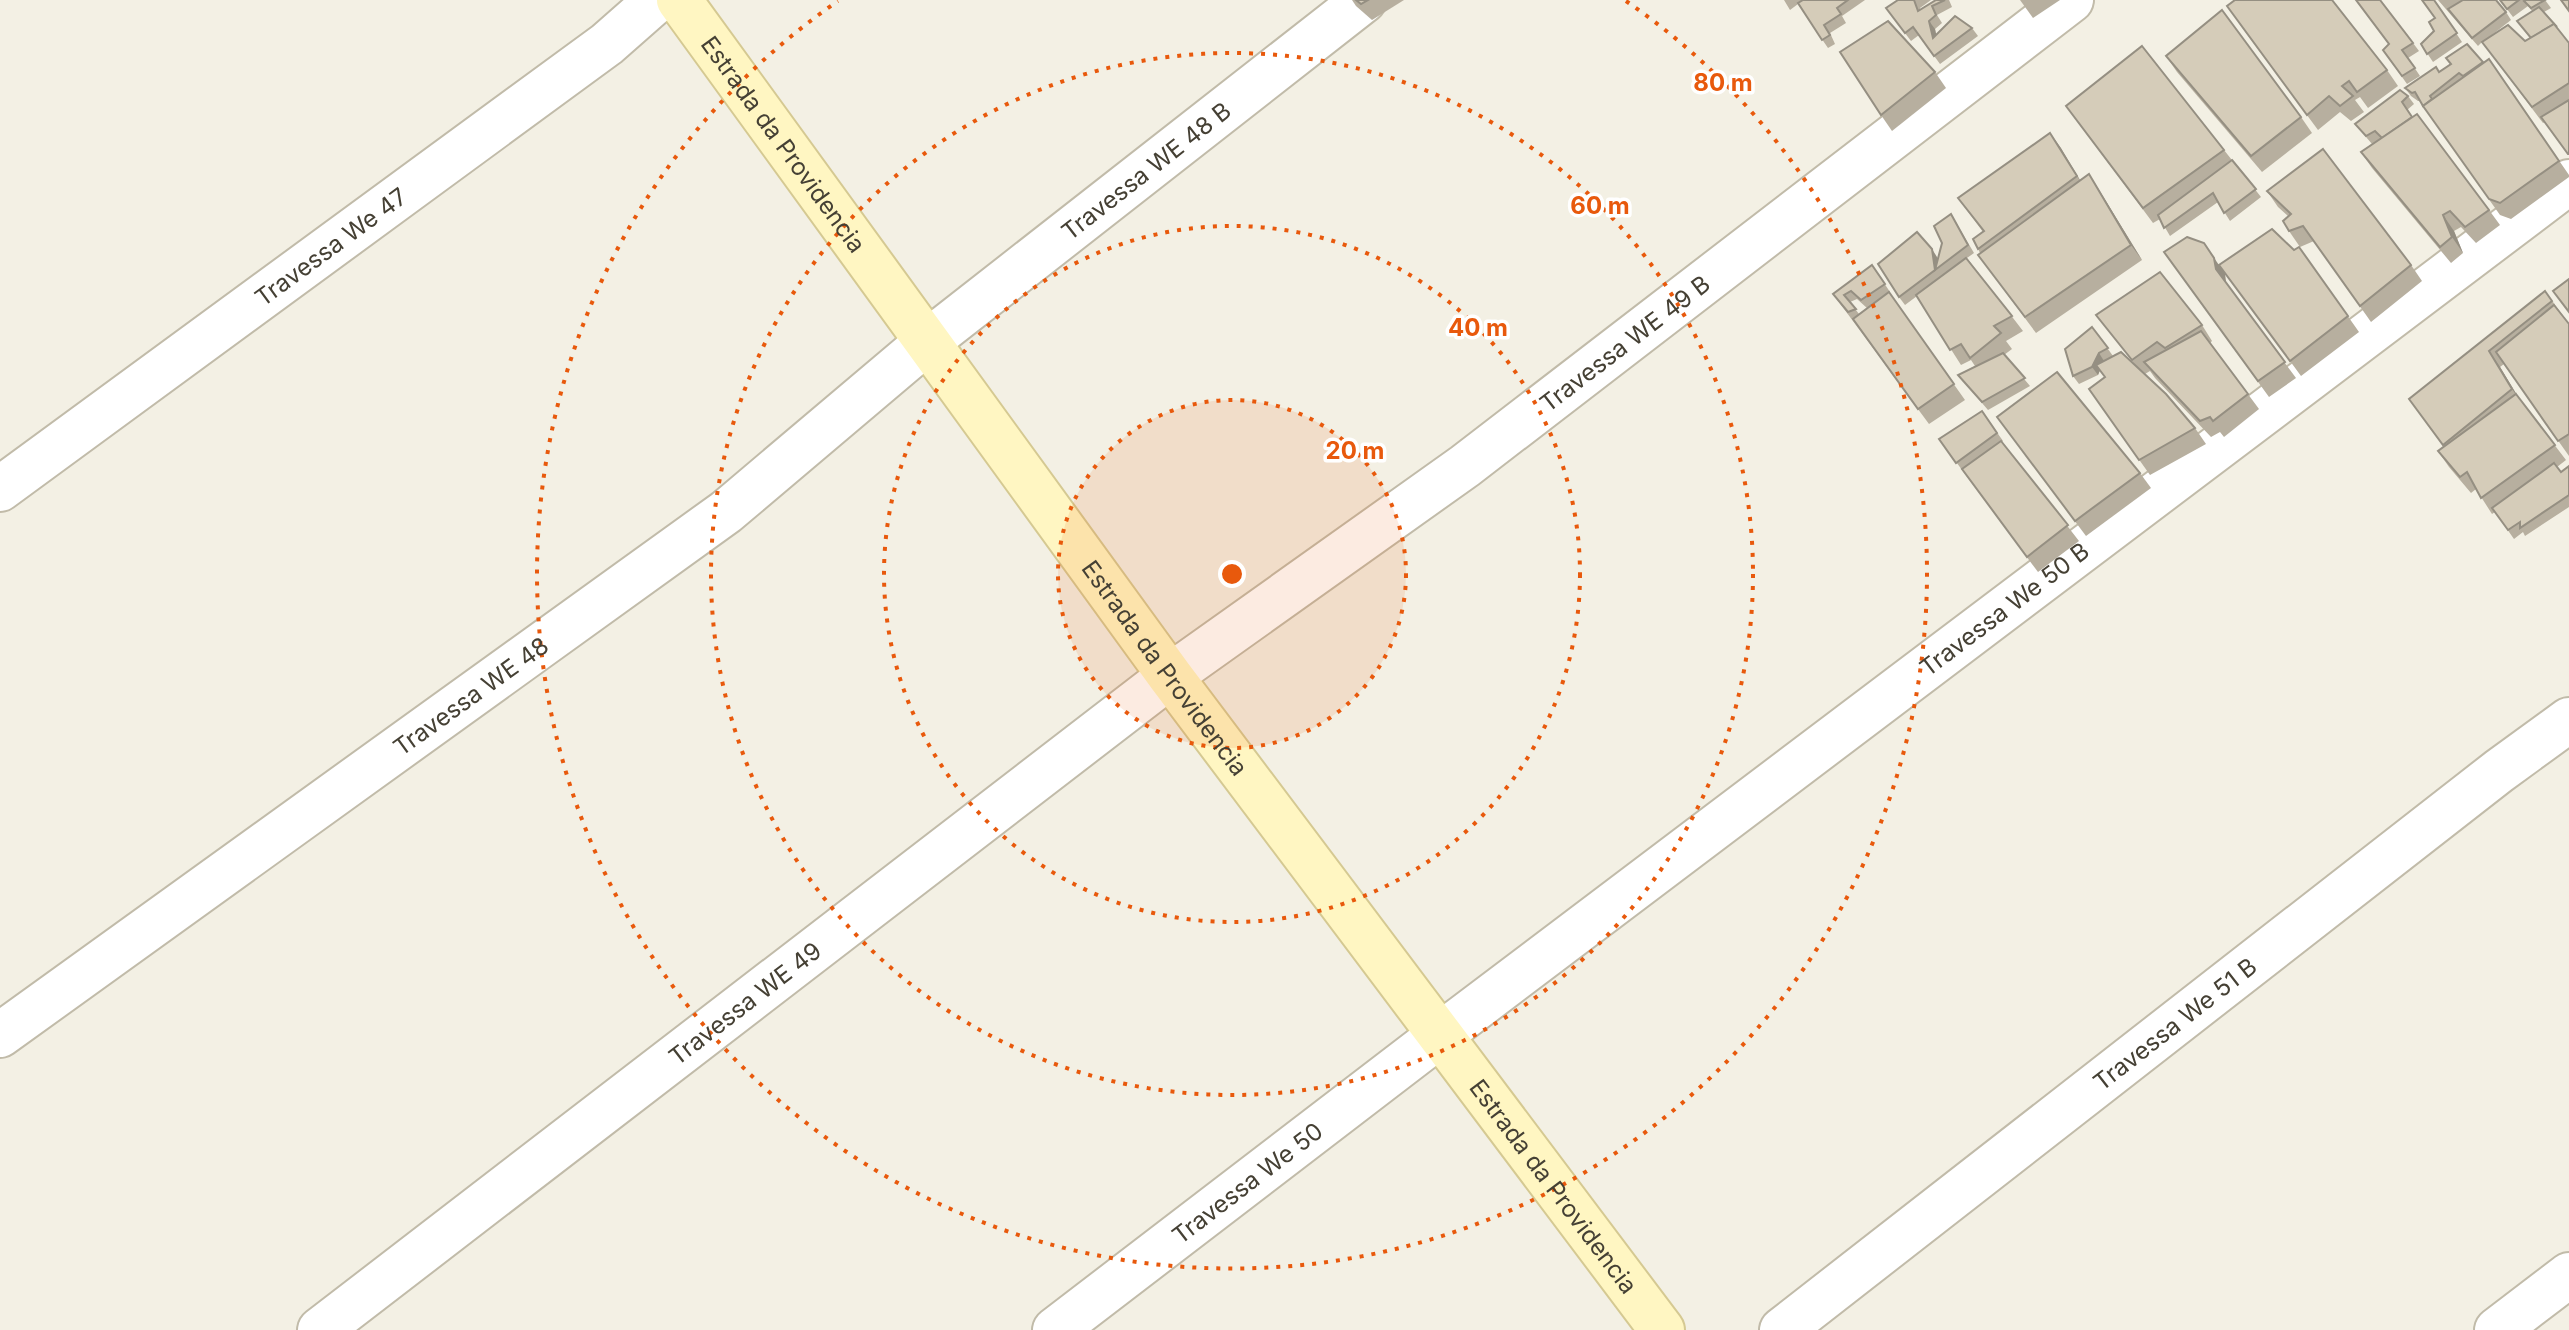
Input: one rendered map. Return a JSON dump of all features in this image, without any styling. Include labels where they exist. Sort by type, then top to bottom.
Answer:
[{"type":"main road","name":"Estrada da Providencia","points":[[679,0],[1170,676],[1662,1330]]},
{"type":"street","name":"Travessa We 47","points":[[0,489],[607,44],[657,0]]},
{"type":"street","name":"Travessa WE 48 B","points":[[927,342],[1364,0]]},
{"type":"street","name":"Travessa WE 49 B","points":[[1170,676],[1465,466],[2071,0]]},
{"type":"street","name":"Travessa We 50 B","points":[[1440,1035],[2569,182]]},
{"type":"street","name":"Travessa WE 48","points":[[0,1035],[726,512],[927,342]]},
{"type":"street","name":"Travessa WE 49","points":[[320,1330],[1170,676]]},
{"type":"street","name":"Travessa We 51 B","points":[[1782,1330],[2499,771],[2569,720]]},
{"type":"street","name":"Travessa We 50","points":[[1055,1330],[1440,1035]]},
{"type":"street","points":[[2497,1330],[2569,1275]]},
{"type":"building","points":[[1803,0],[1848,0],[1837,8],[1841,14],[1824,25],[1830,35],[1822,40],[1798,3]]},
{"type":"building","points":[[1898,0],[1914,0],[1918,11],[1936,0],[1945,0],[1932,6],[1936,15],[1929,21],[1933,38],[1955,16],[1972,28],[1934,56],[1913,27],[1905,33],[1886,8]]},
{"type":"building","points":[[2235,0],[2332,0],[2387,70],[2357,92],[2349,81],[2342,86],[2353,96],[2340,106],[2329,96],[2307,115],[2227,6]]},
{"type":"building","points":[[2356,0],[2380,0],[2413,43],[2402,50],[2415,68],[2402,76],[2383,50],[2389,44]]},
{"type":"building","points":[[2422,0],[2434,0],[2457,33],[2427,54],[2421,44],[2434,31],[2429,22],[2435,18]]},
{"type":"building","points":[[2463,0],[2496,0],[2506,12],[2472,38],[2448,9]]},
{"type":"building","points":[[2500,0],[2519,0],[2507,9]]},
{"type":"building","points":[[2526,0],[2545,0],[2531,8]]},
{"type":"building","points":[[2561,0],[2569,0],[2569,11]]},
{"type":"building","points":[[2539,7],[2557,27],[2554,24],[2531,38],[2517,21]]},
{"type":"building","points":[[2222,10],[2301,117],[2251,156],[2166,56]]},
{"type":"building","points":[[1888,21],[1935,72],[1881,115],[1840,52]]},
{"type":"building","points":[[2554,24],[2569,43],[2569,83],[2532,107],[2482,42],[2508,25],[2525,41]]},
{"type":"building","points":[[2467,44],[2483,62],[2463,76],[2459,73],[2430,96],[2432,99],[2423,106],[2415,92],[2405,88],[2436,67],[2439,72],[2451,64],[2446,58]]},
{"type":"building","points":[[2142,46],[2224,150],[2143,208],[2066,106]]},
{"type":"building","points":[[2489,59],[2559,161],[2500,203],[2489,199],[2423,106]]},
{"type":"building","points":[[2400,90],[2408,96],[2402,102],[2412,117],[2382,138],[2375,131],[2366,136],[2355,124]]},
{"type":"building","points":[[2569,100],[2569,154],[2568,154],[2541,117]]},
{"type":"building","points":[[2417,114],[2489,210],[2465,227],[2450,211],[2443,215],[2452,237],[2440,247],[2361,152]]},
{"type":"building","points":[[2050,133],[2077,176],[1978,249],[1973,239],[1984,231],[1958,198]]},
{"type":"building","points":[[2323,149],[2411,265],[2360,306],[2303,226],[2289,231],[2283,221],[2291,214],[2267,191]]},
{"type":"building","points":[[2232,160],[2256,189],[2224,213],[2213,193],[2164,228],[2158,215]]},
{"type":"building","points":[[2089,174],[2131,245],[2025,317],[1978,255]]},
{"type":"building","points":[[1951,214],[1968,245],[1935,270],[1942,243],[1934,226]]},
{"type":"building","points":[[2272,229],[2294,250],[2299,247],[2348,316],[2290,361],[2219,265]]},
{"type":"building","points":[[1917,232],[1932,249],[1935,270],[1899,297],[1878,264]]},
{"type":"building","points":[[2187,237],[2204,243],[2214,258],[2216,269],[2285,362],[2258,381],[2164,252]]},
{"type":"building","points":[[1966,258],[2012,316],[1994,326],[2001,333],[1970,358],[1961,344],[1950,350],[1916,295]]},
{"type":"building","points":[[1872,265],[1885,284],[1861,300],[1851,291],[1844,295],[1856,309],[1848,312],[1833,294]]},
{"type":"building","points":[[2160,272],[2202,325],[2165,348],[2157,342],[2132,360],[2096,315]]},
{"type":"building","points":[[2569,279],[2569,312],[2553,291]]},
{"type":"building","points":[[2545,291],[2552,301],[2489,351],[2512,389],[2443,445],[2409,399]]},
{"type":"building","points":[[1889,292],[1954,384],[1918,409],[1853,319]]},
{"type":"building","points":[[2554,305],[2569,324],[2569,434],[2558,441],[2496,352]]},
{"type":"building","points":[[2092,327],[2108,348],[2099,353],[2092,367],[2073,376],[2065,349]]},
{"type":"building","points":[[2201,331],[2248,394],[2213,421],[2210,417],[2200,421],[2144,362]]},
{"type":"building","points":[[2121,352],[2166,394],[2195,428],[2139,460],[2089,389],[2105,377],[2096,365]]},
{"type":"building","points":[[2003,353],[2025,378],[1982,402],[1958,375]]},
{"type":"building","points":[[2057,372],[2140,473],[2075,521],[1997,417]]},
{"type":"building","points":[[2516,394],[2555,445],[2481,498],[2467,472],[2460,477],[2438,451]]},
{"type":"building","points":[[1982,411],[1997,433],[1956,463],[1939,439]]},
{"type":"building","points":[[2001,441],[2068,525],[2027,557],[1962,469]]},
{"type":"building","points":[[2554,463],[2561,472],[2569,466],[2569,495],[2520,528],[2520,522],[2508,530],[2492,508]]}]
